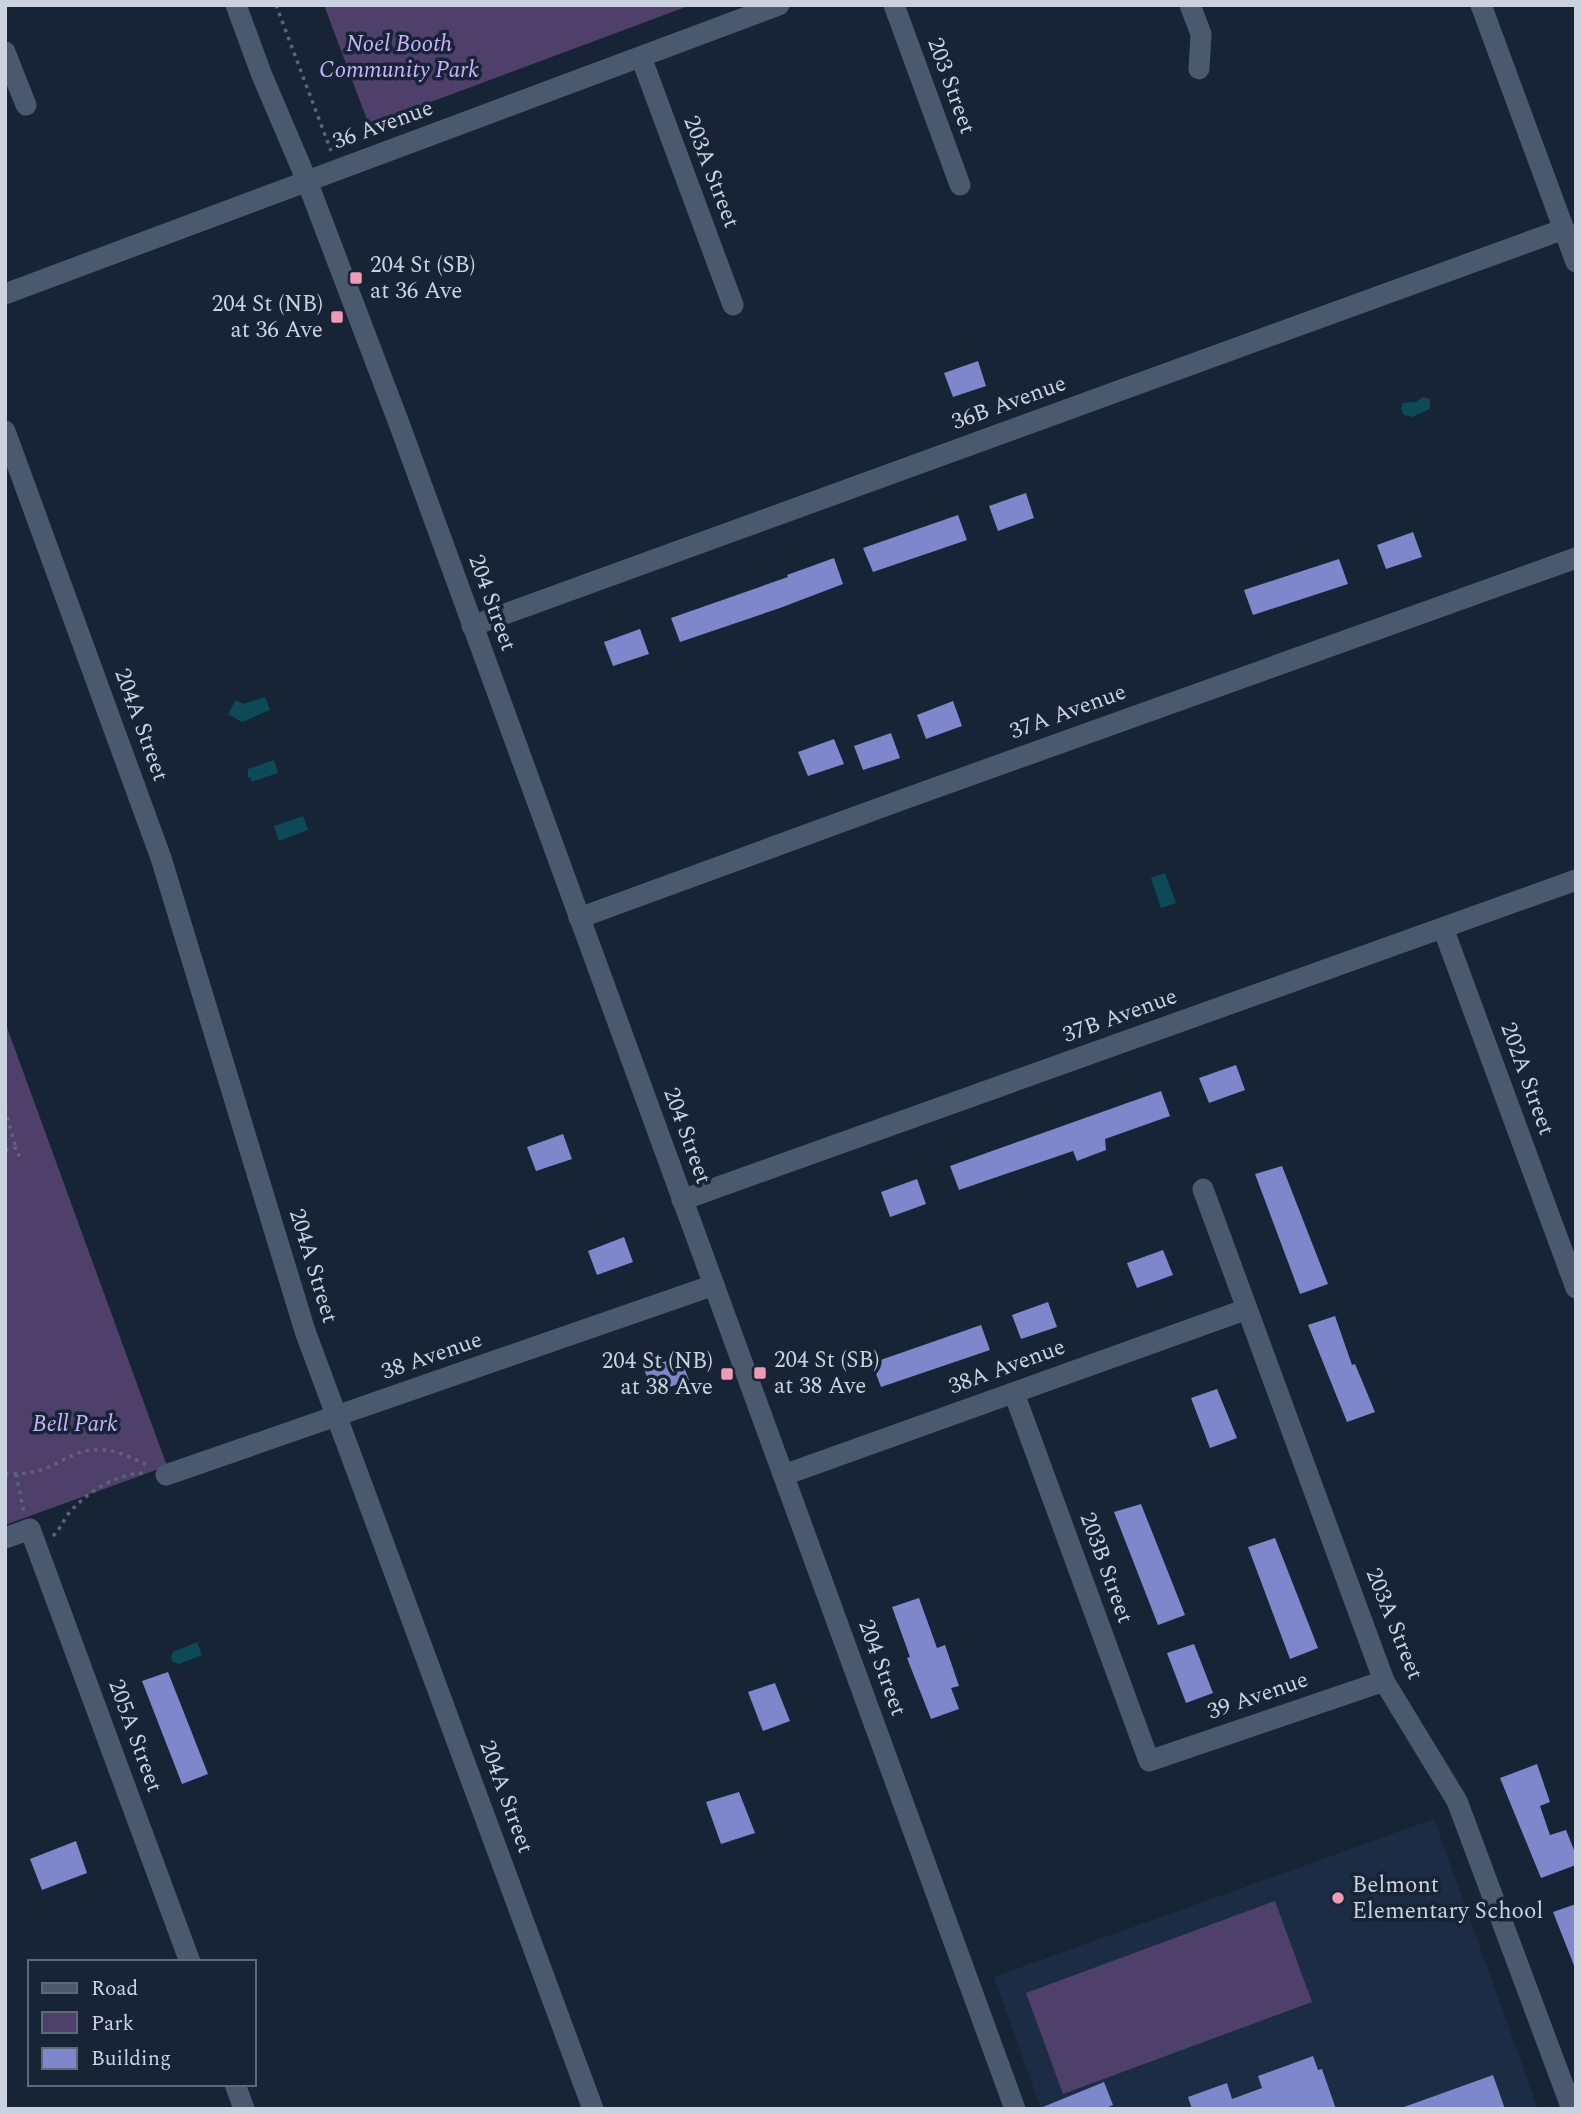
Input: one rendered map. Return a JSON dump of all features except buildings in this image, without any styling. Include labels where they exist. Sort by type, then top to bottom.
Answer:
[{"type":"street","name":"204 Street","points":[[236,5],[371,347],[1016,2109]]},
{"type":"street","name":"36 Avenue","points":[[5,294],[779,5]]},
{"type":"street","name":"203 Street","points":[[894,5],[960,185]]},
{"type":"street","points":[[1190,5],[1200,34],[1199,69]]},
{"type":"street","points":[[1481,5],[1576,262]]},
{"type":"street","points":[[5,52],[26,106]]},
{"type":"street","name":"203A Street","points":[[641,57],[733,305]]},
{"type":"street","name":"36B Avenue","points":[[472,626],[1564,229]]},
{"type":"street","name":"204A Street","points":[[5,431],[162,858],[305,1331],[593,2109]]},
{"type":"street","name":"37A Avenue","points":[[579,918],[1576,558]]},
{"type":"street","name":"37B Avenue","points":[[682,1200],[1576,880]]},
{"type":"street","name":"202A Street","points":[[1443,928],[1576,1288]]},
{"type":"street","name":"203A Street","points":[[1203,1189],[1384,1681],[1457,1801],[1572,2109]]},
{"type":"street","name":"38 Avenue","points":[[166,1475],[714,1285]]},
{"type":"street","name":"38A Avenue","points":[[783,1475],[1247,1309]]},
{"type":"street","name":"203B Street","points":[[1014,1393],[1149,1761]]},
{"type":"street","points":[[5,1538],[32,1536]]},
{"type":"street","name":"205A Street","points":[[32,1536],[189,1960]]},
{"type":"street","name":"39 Avenue","points":[[1149,1761],[1384,1681]]},
{"type":"street","points":[[236,2086],[244,2109]]},
{"type":"path","points":[[276,5],[338,169]]},
{"type":"path","points":[[5,1110],[21,1161]]},
{"type":"path","points":[[5,1150],[16,1148]]},
{"type":"path","points":[[5,1474],[34,1472],[80,1452],[111,1450],[166,1475]]},
{"type":"path","points":[[16,1474],[23,1511],[32,1536],[55,1535],[69,1514],[89,1493],[110,1481],[143,1472],[166,1475]]},
{"type":"shaded area","points":[[1423,397],[1430,399],[1430,409],[1412,417],[1404,415],[1401,409],[1403,403],[1416,402]]},
{"type":"shaded area","points":[[265,697],[270,710],[242,722],[228,714],[236,700],[243,704]]},
{"type":"shaded area","points":[[274,760],[278,773],[252,782],[250,777],[248,778],[248,769]]},
{"type":"shaded area","points":[[303,816],[308,830],[279,841],[274,826]]},
{"type":"shaded area","points":[[1165,873],[1176,903],[1161,908],[1151,878]]},
{"type":"shaded area","points":[[197,1642],[202,1655],[179,1664],[173,1662],[173,1652]]},
{"type":"shaded area","name":"Belmont Elementary School","points":[[1434,1819],[1538,2109],[1041,2109],[994,1977]]},
{"type":"green space","name":"Noel Booth Community Park","points":[[324,5],[691,5],[369,125]]},
{"type":"green space","name":"Bell Park","points":[[5,1022],[167,1466],[5,1525]]},
{"type":"green space","points":[[1275,1901],[1312,2002],[1063,2094],[1026,1993]]},
{"type":"place","name":"204 St (SB) at 36 Ave","points":[[356,278]]},
{"type":"place","name":"204 St (NB) at 36 Ave","points":[[337,317]]},
{"type":"place","name":"204 St (SB) at 38 Ave","points":[[760,1373]]},
{"type":"place","name":"204 St (NB) at 38 Ave","points":[[727,1374]]},
{"type":"place","name":"Belmont Elementary School","points":[[1338,1898]]}]
